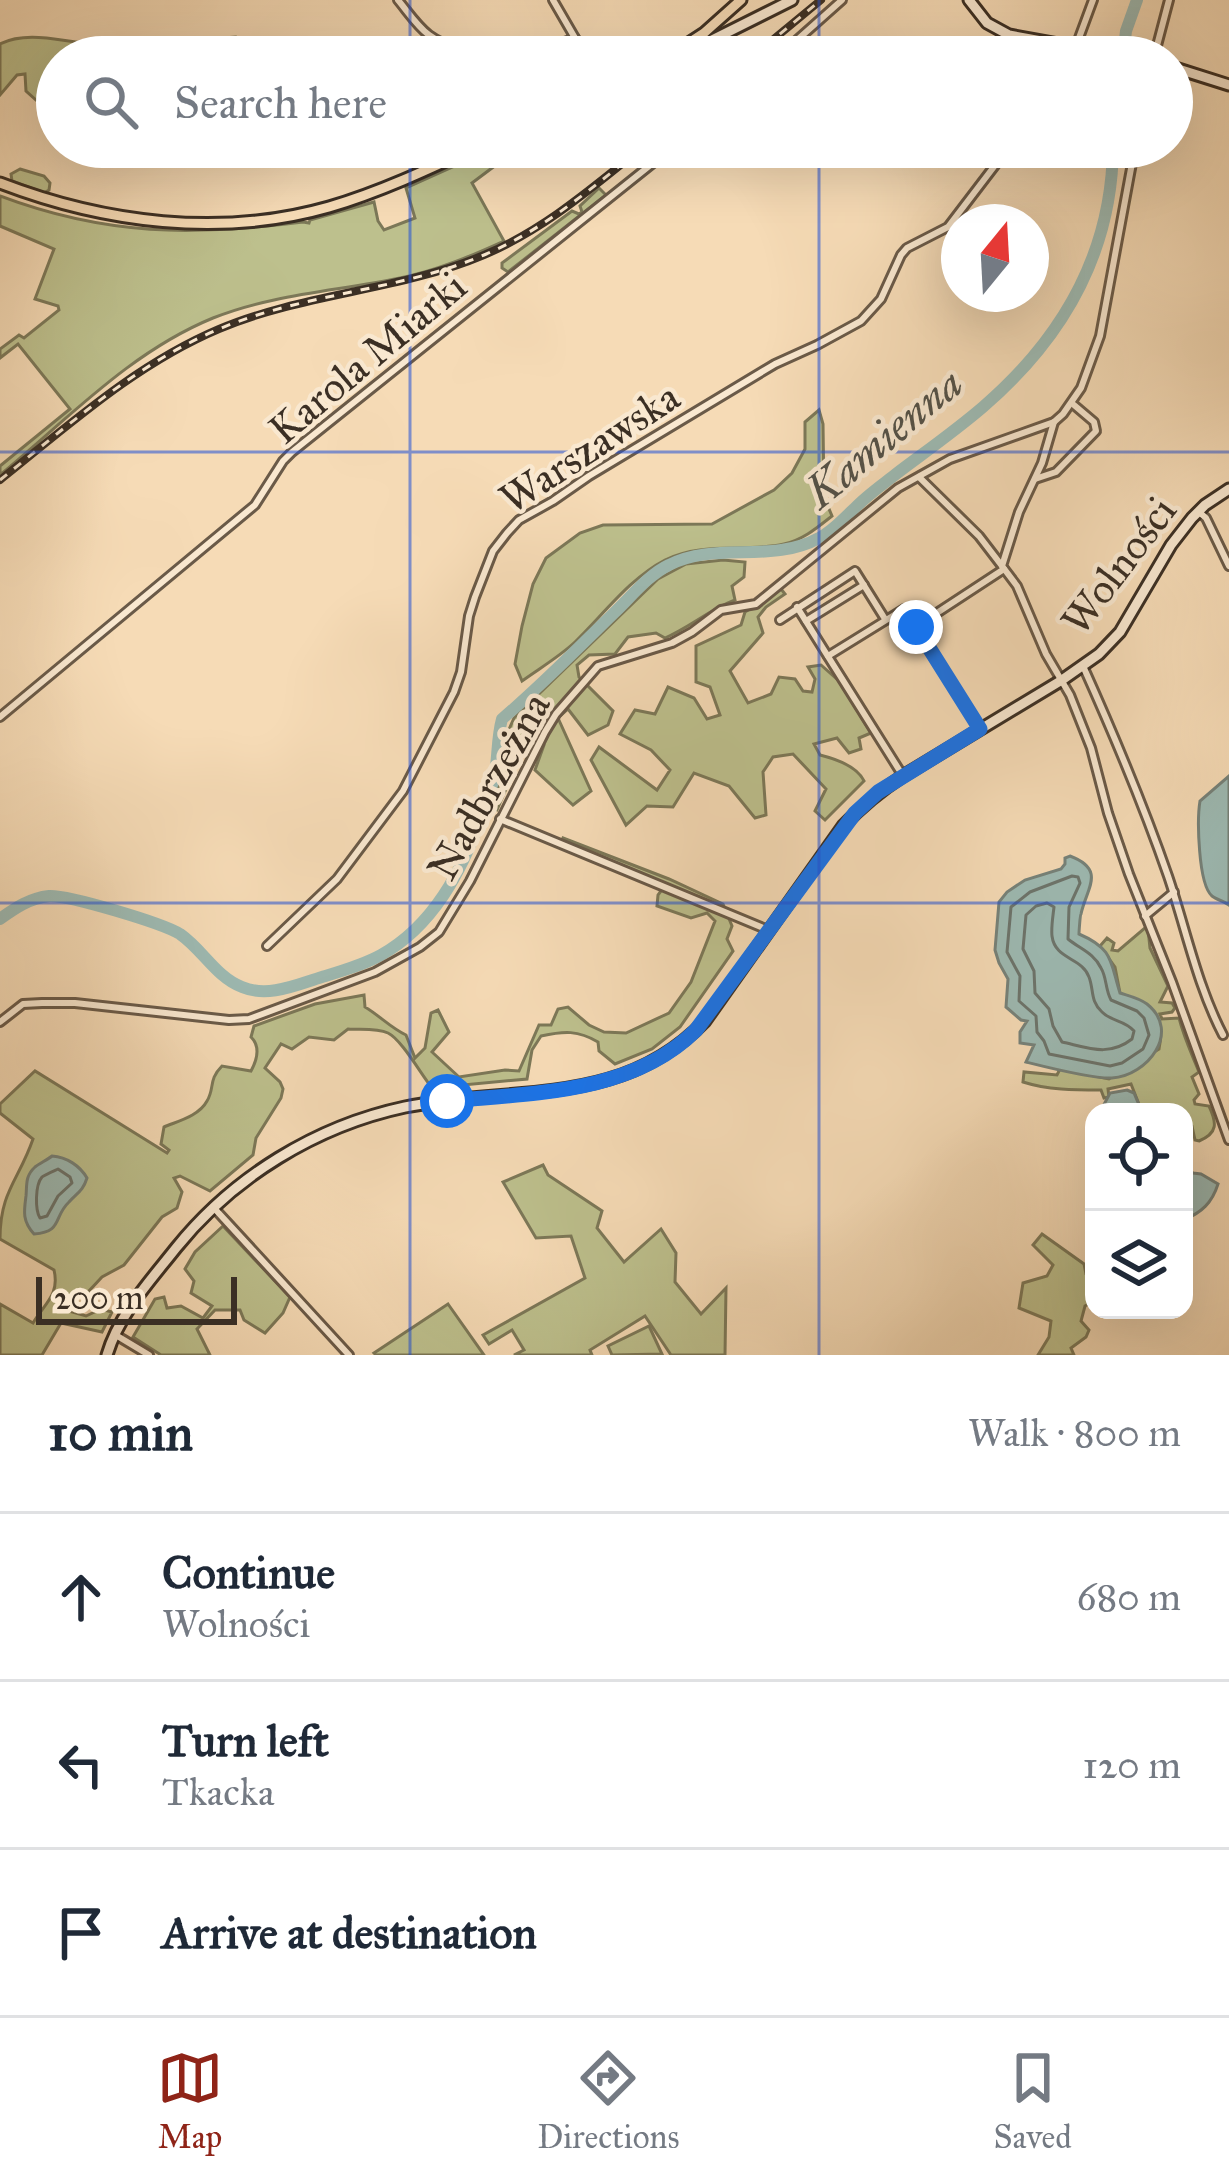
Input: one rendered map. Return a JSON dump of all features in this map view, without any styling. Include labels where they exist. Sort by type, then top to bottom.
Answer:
[{"type":"main road","points":[[698,36],[739,1]]},
{"type":"main road","points":[[0,183],[109,214],[231,224],[334,205],[425,168]]},
{"type":"street","points":[[398,0],[432,36]]},
{"type":"street","points":[[553,0],[574,36]]},
{"type":"street","points":[[720,36],[792,0]]},
{"type":"street","points":[[802,36],[842,0]]},
{"type":"street","points":[[969,0],[987,23],[1020,36]]},
{"type":"street","points":[[1079,36],[1093,0]]},
{"type":"street","points":[[1160,36],[1169,0]]},
{"type":"street","points":[[1193,74],[1229,85]]},
{"type":"street","name":"Karola Miarki","points":[[0,717],[255,505],[292,452],[647,168]]},
{"type":"street","name":"Warszawska","points":[[267,946],[338,879],[403,791],[454,692],[469,616],[493,550],[519,520],[775,364],[861,320],[881,299],[901,254],[948,227],[993,168]]},
{"type":"street","name":"Nadbrzeżna","points":[[0,1022],[23,1004],[41,1003],[249,1019],[375,972],[420,946],[445,925],[544,732],[598,666],[672,643],[721,610],[756,604],[892,492],[950,459],[1054,422],[1072,404],[1100,337],[1131,168]]},
{"type":"street","points":[[1035,479],[1056,472],[1096,431],[1094,422],[1072,404]]},
{"type":"street","points":[[916,627],[1003,568],[1018,512],[1054,422]]},
{"type":"street","points":[[919,477],[979,536],[1017,586],[1024,609],[1062,680],[1229,1140]]},
{"type":"street","name":"Wolności","points":[[107,1355],[114,1334],[160,1269],[214,1208],[276,1159],[350,1123],[407,1107],[596,1084],[663,1057],[705,1021],[843,826],[902,776],[1083,666],[1120,632],[1171,545],[1198,511],[1229,489]]},
{"type":"street","points":[[1198,511],[1207,518],[1229,566]]},
{"type":"street","points":[[780,620],[855,571],[886,620]]},
{"type":"street","points":[[806,621],[864,585]]},
{"type":"street","points":[[797,608],[902,776]]},
{"type":"street","points":[[828,656],[904,609],[980,729]]},
{"type":"street","points":[[1083,666],[1128,767],[1174,892],[1207,1003],[1223,1035]]},
{"type":"street","points":[[500,819],[769,930]]},
{"type":"street","points":[[1145,916],[1174,892]]},
{"type":"street","points":[[214,1208],[350,1355]]},
{"type":"street","points":[[114,1334],[149,1355]]},
{"type":"green space","points":[[36,37],[36,100],[26,91],[25,74],[17,75],[0,95],[0,44]]},
{"type":"green space","points":[[450,168],[492,168],[472,183],[504,241],[413,275],[282,298],[213,318],[127,368],[0,475],[0,466],[70,409],[18,344],[0,358],[0,349],[19,335],[24,338],[59,310],[35,299],[54,249],[0,226],[0,196],[77,219],[187,230],[309,223],[374,202],[384,230],[415,218],[406,188]]},
{"type":"green space","points":[[20,169],[44,176],[49,190],[44,193],[12,181],[11,174]]},
{"type":"green space","points":[[599,188],[606,195],[508,272],[502,268],[502,263],[572,211],[582,212],[580,206]]},
{"type":"green space","points":[[819,410],[824,497],[832,516],[784,544],[694,551],[665,560],[629,587],[569,647],[522,681],[515,664],[522,626],[533,584],[546,558],[580,533],[603,525],[712,524],[774,490],[792,473],[805,449],[805,422]]},
{"type":"green space","points":[[745,562],[744,577],[732,586],[735,600],[665,638],[656,633],[628,637],[615,654],[589,655],[577,665],[579,677],[613,711],[608,725],[588,735],[568,709],[558,718],[591,791],[573,805],[535,770],[544,745],[532,727],[520,738],[512,775],[497,810],[491,808],[506,764],[507,734],[514,718],[658,579],[686,564]]},
{"type":"green space","points":[[781,589],[785,594],[758,617],[763,633],[730,671],[748,703],[771,694],[779,677],[795,679],[803,691],[812,692],[815,679],[808,667],[821,665],[839,681],[871,733],[859,738],[861,749],[849,753],[837,738],[814,744],[820,755],[851,767],[864,781],[825,820],[815,811],[826,789],[793,754],[773,757],[763,772],[766,815],[755,818],[729,786],[694,773],[673,807],[647,806],[626,825],[591,760],[599,747],[657,790],[670,770],[651,750],[620,734],[635,710],[655,714],[668,687],[694,698],[707,719],[720,715],[710,687],[696,682],[696,646],[741,625],[745,612]]},
{"type":"green space","points":[[563,838],[723,904],[732,926],[727,939],[733,951],[680,1027],[652,1049],[615,1064],[599,1051],[598,1042],[584,1035],[541,1036],[532,1050],[527,1079],[432,1088],[399,1042],[384,1031],[348,1029],[334,1040],[309,1037],[292,1049],[281,1044],[265,1068],[280,1082],[281,1098],[256,1138],[253,1155],[210,1191],[180,1176],[174,1178],[182,1192],[177,1208],[162,1217],[124,1265],[102,1277],[88,1292],[76,1294],[69,1311],[86,1316],[101,1309],[112,1312],[102,1332],[61,1323],[42,1355],[0,1355],[0,1304],[33,1323],[55,1286],[54,1270],[0,1239],[7,1197],[33,1139],[0,1113],[0,1104],[35,1071],[167,1153],[161,1144],[164,1127],[199,1111],[222,1066],[251,1071],[257,1054],[251,1037],[254,1026],[315,1004],[364,995],[365,1007],[406,1035],[415,1058],[425,1048],[431,1013],[438,1010],[449,1032],[432,1052],[459,1077],[519,1071],[539,1025],[551,1025],[558,1009],[568,1007],[604,1032],[626,1033],[669,1013],[691,982],[715,921],[707,913],[691,918],[657,906],[666,884]]},
{"type":"green space","points":[[1148,929],[1150,948],[1168,986],[1160,1002],[1175,1008],[1160,1014],[1162,1019],[1179,1018],[1199,1072],[1192,1077],[1199,1094],[1195,1104],[1209,1106],[1213,1118],[1213,1131],[1199,1141],[1193,1131],[1193,1103],[1138,1103],[1131,1084],[1108,1089],[1109,1097],[1104,1098],[1101,1090],[1023,1082],[1024,1072],[1057,1075],[1060,1069],[1109,1079],[1159,1049],[1158,1019],[1120,993],[1115,967],[1100,946],[1107,938],[1114,943],[1112,950],[1118,951]]},
{"type":"green space","points":[[543,1165],[548,1175],[602,1211],[597,1228],[624,1262],[661,1229],[676,1253],[675,1282],[701,1314],[726,1288],[725,1355],[671,1355],[645,1316],[590,1350],[592,1355],[514,1355],[524,1350],[512,1330],[489,1344],[483,1335],[585,1278],[571,1236],[536,1238],[503,1182]]},
{"type":"green space","points":[[223,1226],[290,1297],[283,1313],[265,1333],[244,1320],[240,1310],[215,1310],[197,1329],[210,1355],[161,1355],[133,1337],[155,1299],[164,1297],[167,1308],[181,1306],[203,1318],[212,1306],[191,1293],[194,1281],[185,1269],[195,1252]]},
{"type":"green space","points":[[1042,1234],[1084,1264],[1081,1321],[1089,1330],[1071,1348],[1074,1355],[1038,1355],[1049,1337],[1051,1321],[1019,1308],[1023,1283],[1047,1276],[1053,1265],[1033,1245]]},
{"type":"green space","points":[[448,1304],[484,1355],[374,1353]]},
{"type":"green space","points":[[649,1326],[662,1354],[612,1355],[608,1346]]},
{"type":"water","points":[[1229,776],[1229,905],[1207,889],[1199,822],[1200,801]]},
{"type":"water","points":[[1070,856],[1091,874],[1079,934],[1105,951],[1120,993],[1147,1004],[1161,1027],[1161,1039],[1148,1061],[1112,1078],[1026,1062],[1034,1045],[1020,1043],[1027,1021],[1006,1007],[1008,979],[995,950],[999,902],[1025,880],[1061,869]]},
{"type":"water","points":[[1127,1090],[1138,1103],[1105,1103],[1110,1093]]},
{"type":"water","points":[[52,1156],[72,1163],[87,1178],[54,1227],[34,1234],[25,1216],[27,1181],[35,1167]]},
{"type":"water","points":[[1193,1173],[1218,1184],[1213,1197],[1196,1214]]},
{"type":"waterway","name":"Kamienna","points":[[1125,36],[1137,0]]},
{"type":"waterway","name":"Kamienna","points":[[0,919],[29,901],[49,896],[94,905],[180,934],[225,977],[262,991],[352,968],[399,943],[430,913],[465,857],[494,779],[502,719],[661,569],[706,554],[782,550],[824,535],[983,407],[1037,352],[1078,291],[1104,223],[1111,168]]},
{"type":"railway","points":[[777,36],[821,0]]},
{"type":"railway","points":[[0,480],[104,397],[189,343],[284,307],[419,277],[484,255],[547,220],[617,168]]},
{"type":"route","points":[[447,1101],[569,1088],[621,1077],[663,1057],[705,1021],[855,813],[878,792],[980,729],[916,627]]}]
